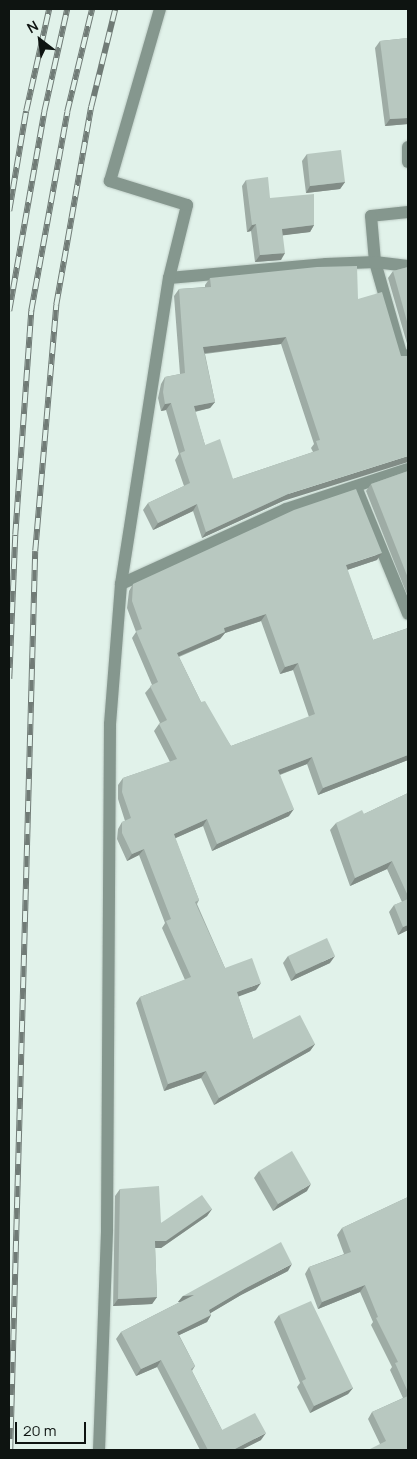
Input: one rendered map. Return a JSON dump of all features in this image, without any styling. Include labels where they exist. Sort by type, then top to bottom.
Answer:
[{"type":"street","points":[[99,1450],[107,1230],[110,724],[121,584],[169,278],[187,205],[110,181],[160,9]]},
{"type":"street","points":[[408,147],[408,162]]},
{"type":"street","points":[[408,212],[371,216],[375,262],[402,357],[408,355]]},
{"type":"street","points":[[169,278],[375,262],[408,266]]},
{"type":"street","points":[[121,584],[286,509],[408,469]]},
{"type":"street","points":[[356,487],[408,614]]},
{"type":"building","points":[[408,38],[408,118],[390,119],[380,41]]},
{"type":"building","points":[[341,150],[345,182],[310,186],[307,154]]},
{"type":"building","points":[[268,177],[270,198],[314,194],[314,225],[282,229],[285,253],[260,255],[256,224],[252,225],[246,180]]},
{"type":"building","points":[[357,266],[358,299],[382,292],[401,356],[408,356],[408,456],[288,494],[206,532],[197,504],[158,523],[148,503],[190,483],[180,453],[185,451],[171,403],[165,404],[163,392],[165,377],[185,373],[179,289],[211,287],[210,278],[317,267]],"holes":[[[286,337],[320,440],[316,441],[319,450],[233,479],[220,439],[205,445],[194,406],[215,402],[203,347]]]},
{"type":"building","points":[[408,267],[408,325],[393,271]]},
{"type":"building","points":[[408,471],[408,578],[371,484]]},
{"type":"building","points":[[356,489],[382,553],[346,565],[373,640],[408,628],[408,755],[323,788],[312,757],[278,770],[294,809],[217,844],[207,819],[174,834],[199,900],[195,902],[225,968],[252,958],[261,983],[237,992],[253,1039],[300,1015],[315,1044],[219,1098],[206,1071],[168,1084],[140,997],[191,977],[166,921],[171,919],[144,849],[132,854],[122,833],[122,822],[131,818],[122,792],[123,778],[177,759],[159,724],[167,720],[150,686],[158,682],[136,631],[142,629],[132,601],[133,584],[294,510]],"holes":[[[266,614],[285,667],[298,663],[315,714],[231,746],[205,701],[201,702],[177,653],[225,632],[224,628]]]},
{"type":"building","points":[[408,793],[408,896],[392,861],[355,878],[336,823],[362,810],[364,814]]},
{"type":"building","points":[[408,899],[408,925],[403,927],[394,905]]},
{"type":"building","points":[[327,938],[335,956],[296,974],[288,956]]},
{"type":"building","points":[[292,1151],[311,1184],[278,1204],[259,1171]]},
{"type":"building","points":[[159,1186],[161,1223],[202,1195],[212,1209],[166,1241],[155,1241],[157,1297],[118,1299],[120,1189]]},
{"type":"building","points":[[408,1197],[408,1392],[395,1363],[398,1362],[376,1318],[378,1317],[365,1285],[322,1302],[309,1267],[351,1252],[342,1228]]},
{"type":"building","points":[[281,1242],[292,1264],[246,1288],[209,1310],[211,1315],[177,1332],[195,1366],[191,1369],[222,1430],[255,1413],[266,1433],[233,1450],[208,1450],[161,1360],[141,1369],[121,1332],[194,1295],[183,1296]]},
{"type":"building","points":[[311,1301],[353,1388],[314,1406],[302,1381],[306,1379],[279,1315]]},
{"type":"building","points":[[408,1396],[408,1450],[368,1450],[386,1441],[372,1412]]},
{"type":"railway","points":[[9,211],[26,111],[49,9]]},
{"type":"railway","points":[[9,311],[44,112],[67,9]]},
{"type":"railway","points":[[9,679],[15,535],[31,311],[67,112],[92,9]]},
{"type":"railway","points":[[10,1450],[35,551],[56,305],[91,107],[115,9]]}]
